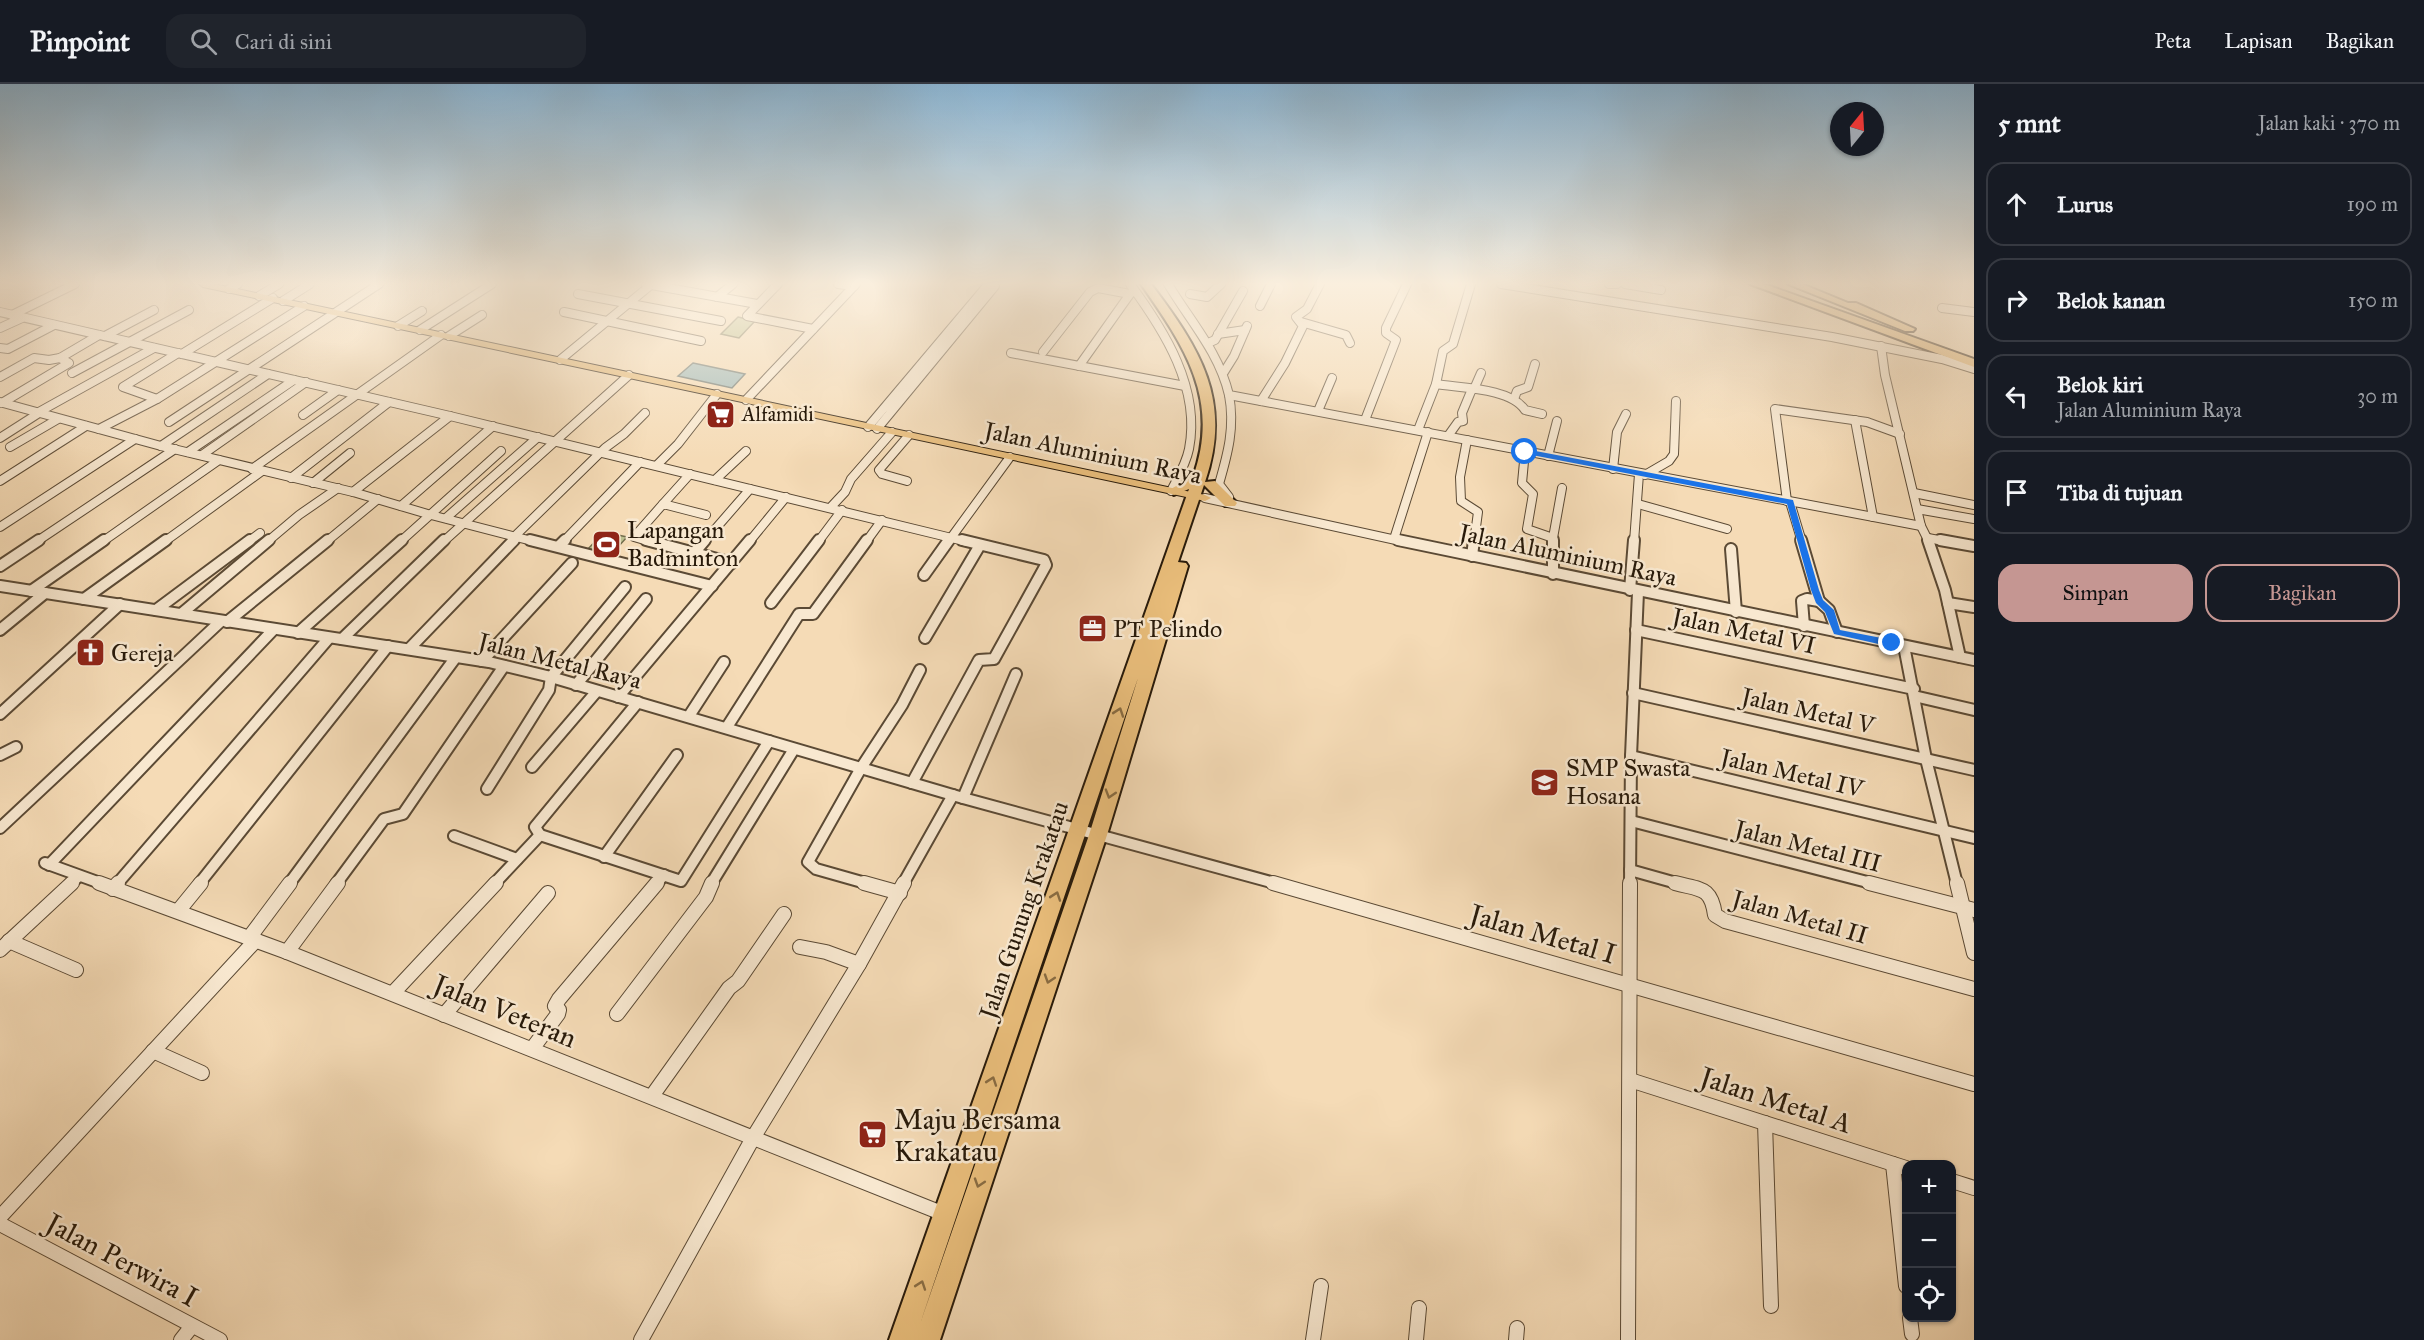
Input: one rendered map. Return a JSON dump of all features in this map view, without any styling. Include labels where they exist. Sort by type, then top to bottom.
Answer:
[{"type":"highway","points":[[1187,343],[1205,386],[1210,409],[1211,438],[1202,489]]},
{"type":"highway","points":[[1196,343],[1215,392],[1218,436],[1202,489]]},
{"type":"highway","points":[[1915,343],[1974,362]]},
{"type":"highway","points":[[1926,343],[1974,362]]},
{"type":"highway","points":[[1941,343],[1974,356]]},
{"type":"highway","points":[[1172,491],[1202,489],[1237,505]]},
{"type":"highway","name":"Jalan Gunung Krakatau","points":[[902,1340],[1078,830],[1202,489]]},
{"type":"highway","name":"Jalan Gunung Krakatau","points":[[927,1340],[1098,835],[1188,542],[1202,489]]},
{"type":"main road","name":"Jalan Aluminium Raya","points":[[477,343],[1172,491]]},
{"type":"street","points":[[0,348],[8,349],[20,343]]},
{"type":"street","points":[[0,377],[34,358],[49,360],[60,358],[89,343]]},
{"type":"street","points":[[72,373],[129,343]]},
{"type":"street","points":[[132,343],[657,465],[1042,559],[1047,563],[994,659],[979,660],[912,783]]},
{"type":"street","points":[[157,399],[123,387],[198,343]]},
{"type":"street","points":[[99,429],[157,399],[246,343]]},
{"type":"street","points":[[169,422],[291,343]]},
{"type":"street","points":[[252,469],[356,394],[435,343]]},
{"type":"street","points":[[560,360],[581,343]]},
{"type":"street","points":[[743,399],[798,343]]},
{"type":"street","points":[[872,428],[944,343]]},
{"type":"street","points":[[1043,352],[1050,343]]},
{"type":"street","points":[[1079,366],[1096,343]]},
{"type":"street","points":[[1170,343],[1181,368],[1191,423],[1190,444],[1185,462],[1172,491]]},
{"type":"street","points":[[1208,343],[1224,372],[1232,412],[1232,437],[1220,484],[1227,496],[1237,505]]},
{"type":"street","points":[[1224,372],[1231,364],[1240,343]]},
{"type":"street","points":[[1261,401],[1295,343]]},
{"type":"street","points":[[1365,420],[1395,343]]},
{"type":"street","points":[[1394,539],[1443,351],[1453,343]]},
{"type":"street","points":[[1861,343],[1942,359],[1974,369]]},
{"type":"street","points":[[1881,346],[1885,375],[1917,509],[1948,603],[1960,657]]},
{"type":"street","points":[[0,438],[38,413],[154,348]]},
{"type":"street","points":[[1011,353],[1185,386]]},
{"type":"street","points":[[1,404],[69,363],[60,358]]},
{"type":"street","points":[[1515,399],[1517,391],[1528,387],[1535,364]]},
{"type":"street","points":[[1448,436],[1456,423],[1463,421],[1462,413],[1481,373]]},
{"type":"street","points":[[161,446],[268,374]]},
{"type":"street","points":[[342,639],[463,522],[629,375]]},
{"type":"street","points":[[1318,411],[1332,378]]},
{"type":"street","points":[[188,452],[294,380]]},
{"type":"street","points":[[202,455],[306,382]]},
{"type":"street","points":[[1436,384],[1473,389],[1515,399],[1525,410],[1542,414]]},
{"type":"street","points":[[303,415],[338,390]]},
{"type":"street","points":[[657,465],[678,444],[717,394]]},
{"type":"street","points":[[1229,395],[1922,526]]},
{"type":"street","points":[[1642,474],[1669,461],[1674,454],[1676,401]]},
{"type":"street","points":[[291,478],[389,402]]},
{"type":"street","points":[[1,404],[252,469],[353,492],[431,515],[712,586]]},
{"type":"street","points":[[1820,601],[1789,502],[1775,409],[1869,422],[1900,434]]},
{"type":"street","points":[[409,649],[601,452],[645,413]]},
{"type":"street","points":[[1613,469],[1618,427],[1620,420],[1626,414]]},
{"type":"street","points":[[353,492],[450,416]]},
{"type":"street","points":[[10,447],[58,419]]},
{"type":"street","points":[[1855,420],[1873,517]]},
{"type":"street","points":[[1548,456],[1557,421]]},
{"type":"street","points":[[0,480],[86,426]]},
{"type":"street","points":[[401,506],[493,426]]},
{"type":"street","points":[[831,507],[845,492],[850,479],[892,432]]},
{"type":"street","points":[[907,481],[879,472],[909,435]]},
{"type":"street","points":[[446,518],[538,437]]},
{"type":"street","points":[[0,527],[135,439]]},
{"type":"street","points":[[1467,440],[1460,477],[1461,501],[1478,512],[1472,556]]},
{"type":"street","points":[[0,566],[176,449]]},
{"type":"street","points":[[715,480],[746,451]]},
{"type":"street","points":[[298,633],[501,452]]},
{"type":"street","points":[[1525,452],[1522,483],[1533,494],[1528,530],[1553,538]]},
{"type":"street","points":[[313,483],[350,453]]},
{"type":"street","points":[[924,575],[1010,457]]},
{"type":"street","points":[[31,591],[219,460]]},
{"type":"street","points":[[559,546],[640,462]]},
{"type":"street","points":[[84,599],[262,471]]},
{"type":"street","points":[[690,474],[634,537],[732,563]]},
{"type":"street","points":[[1628,1328],[1631,756],[1636,630],[1634,591],[1638,504],[1642,474]]},
{"type":"street","points":[[1553,574],[1553,538],[1562,488]]},
{"type":"street","points":[[181,614],[299,515],[338,489]]},
{"type":"street","points":[[694,554],[750,489]]},
{"type":"street","points":[[1914,493],[1974,505]]},
{"type":"street","points":[[618,697],[786,497]]},
{"type":"street","points":[[0,828],[224,621],[378,499]]},
{"type":"street","points":[[663,504],[705,515]]},
{"type":"street","points":[[1638,504],[1727,529]]},
{"type":"street","name":"Jalan Aluminium Raya","points":[[1237,505],[1553,574],[1974,660]]},
{"type":"street","points":[[1917,509],[1974,519]]},
{"type":"street","points":[[771,603],[842,510]]},
{"type":"street","points":[[727,727],[799,614],[813,614],[882,520]]},
{"type":"street","points":[[156,610],[260,533]]},
{"type":"street","points":[[1928,538],[1974,546]]},
{"type":"street","points":[[925,638],[980,545]]},
{"type":"street","points":[[240,548],[255,552]]},
{"type":"street","points":[[1731,549],[1736,612]]},
{"type":"street","points":[[482,661],[572,563]]},
{"type":"street","name":"Jalan Metal Raya","points":[[0,586],[482,661],[551,677],[727,727],[958,797],[1098,835]]},
{"type":"street","points":[[487,789],[549,690],[551,677],[625,587]]},
{"type":"street","points":[[0,630],[45,593]]},
{"type":"street","points":[[576,685],[646,599]]},
{"type":"street","points":[[1804,626],[1802,601],[1807,599],[1820,601],[1827,607],[1837,632]]},
{"type":"street","points":[[1948,603],[1974,607]]},
{"type":"street","points":[[0,714],[120,604]]},
{"type":"street","name":"Jalan Veteran","points":[[274,629],[47,864],[113,890],[179,910],[393,993],[944,1214]]},
{"type":"street","name":"Jalan Metal VI","points":[[1636,630],[1914,692],[1974,710]]},
{"type":"street","points":[[113,890],[329,638]]},
{"type":"street","points":[[179,910],[388,646]]},
{"type":"street","points":[[1904,646],[1942,831],[1968,908],[1974,953]]},
{"type":"street","points":[[0,1217],[153,1051],[252,939],[456,657]]},
{"type":"street","points":[[689,716],[724,662]]},
{"type":"street","points":[[287,952],[384,819],[403,814],[504,666]]},
{"type":"street","points":[[900,894],[813,868],[808,862],[861,768],[902,705],[920,670]]},
{"type":"street","points":[[641,1340],[753,1138],[958,797],[1016,674]]},
{"type":"street","points":[[532,767],[597,691]]},
{"type":"street","name":"Jalan Metal V","points":[[1633,693],[1974,770]]},
{"type":"street","points":[[638,702],[536,827],[540,836],[681,881],[769,741]]},
{"type":"street","points":[[0,755],[16,747]]},
{"type":"street","points":[[617,1014],[706,897],[708,889],[751,816],[794,749]]},
{"type":"street","points":[[604,857],[677,755]]},
{"type":"street","name":"Jalan Metal IV","points":[[1631,756],[1974,838]]},
{"type":"street","name":"Jalan Metal III","points":[[1631,821],[1968,908]]},
{"type":"street","name":"Jalan Metal I","points":[[1098,835],[1631,984],[1974,1084]]},
{"type":"street","points":[[454,836],[517,859]]},
{"type":"street","points":[[393,993],[540,836]]},
{"type":"street","name":"Jalan Metal II","points":[[1630,870],[1707,892],[1713,898],[1715,915],[1725,921],[1974,989]]},
{"type":"street","points":[[532,1049],[558,1014],[559,1010],[555,1006],[559,999],[664,875]]},
{"type":"street","points":[[76,970],[4,945],[79,876]]},
{"type":"street","points":[[444,1015],[548,893]]},
{"type":"street","points":[[652,1096],[729,988],[738,981],[784,914]]},
{"type":"street","points":[[800,947],[826,952],[859,964]]},
{"type":"street","points":[[153,1051],[202,1072]]},
{"type":"street","name":"Jalan Metal A","points":[[1630,1080],[1900,1166]]},
{"type":"street","points":[[1765,1123],[1771,1306]]},
{"type":"street","points":[[1900,1166],[1905,1268]]},
{"type":"street","points":[[1956,1182],[1974,1188]]},
{"type":"street","name":"Jalan Perwira I","points":[[0,1224],[220,1340]]},
{"type":"street","points":[[1314,1340],[1322,1286]]},
{"type":"street","points":[[1416,1340],[1419,1308]]},
{"type":"street","points":[[1911,1322],[1912,1334]]},
{"type":"street","points":[[182,1340],[192,1326]]},
{"type":"green space","name":"Lapangan Badminton","points":[[604,532],[627,537],[609,557],[586,551]]},
{"type":"water","points":[[693,363],[745,374],[732,388],[678,376]]},
{"type":"place","name":"Alfamidi","points":[[721,414]]},
{"type":"place","name":"Lapangan Badminton","points":[[606,544]]},
{"type":"place","name":"PT Pelindo","points":[[1092,629]]},
{"type":"place","name":"Gereja","points":[[90,653]]},
{"type":"place","name":"SMP Swasta Hosana","points":[[1545,782]]},
{"type":"place","name":"Maju Bersama Krakatau","points":[[873,1135]]},
{"type":"route","points":[[1525,452],[1790,502],[1815,590],[1820,601],[1829,610],[1837,632],[1892,643]]}]
